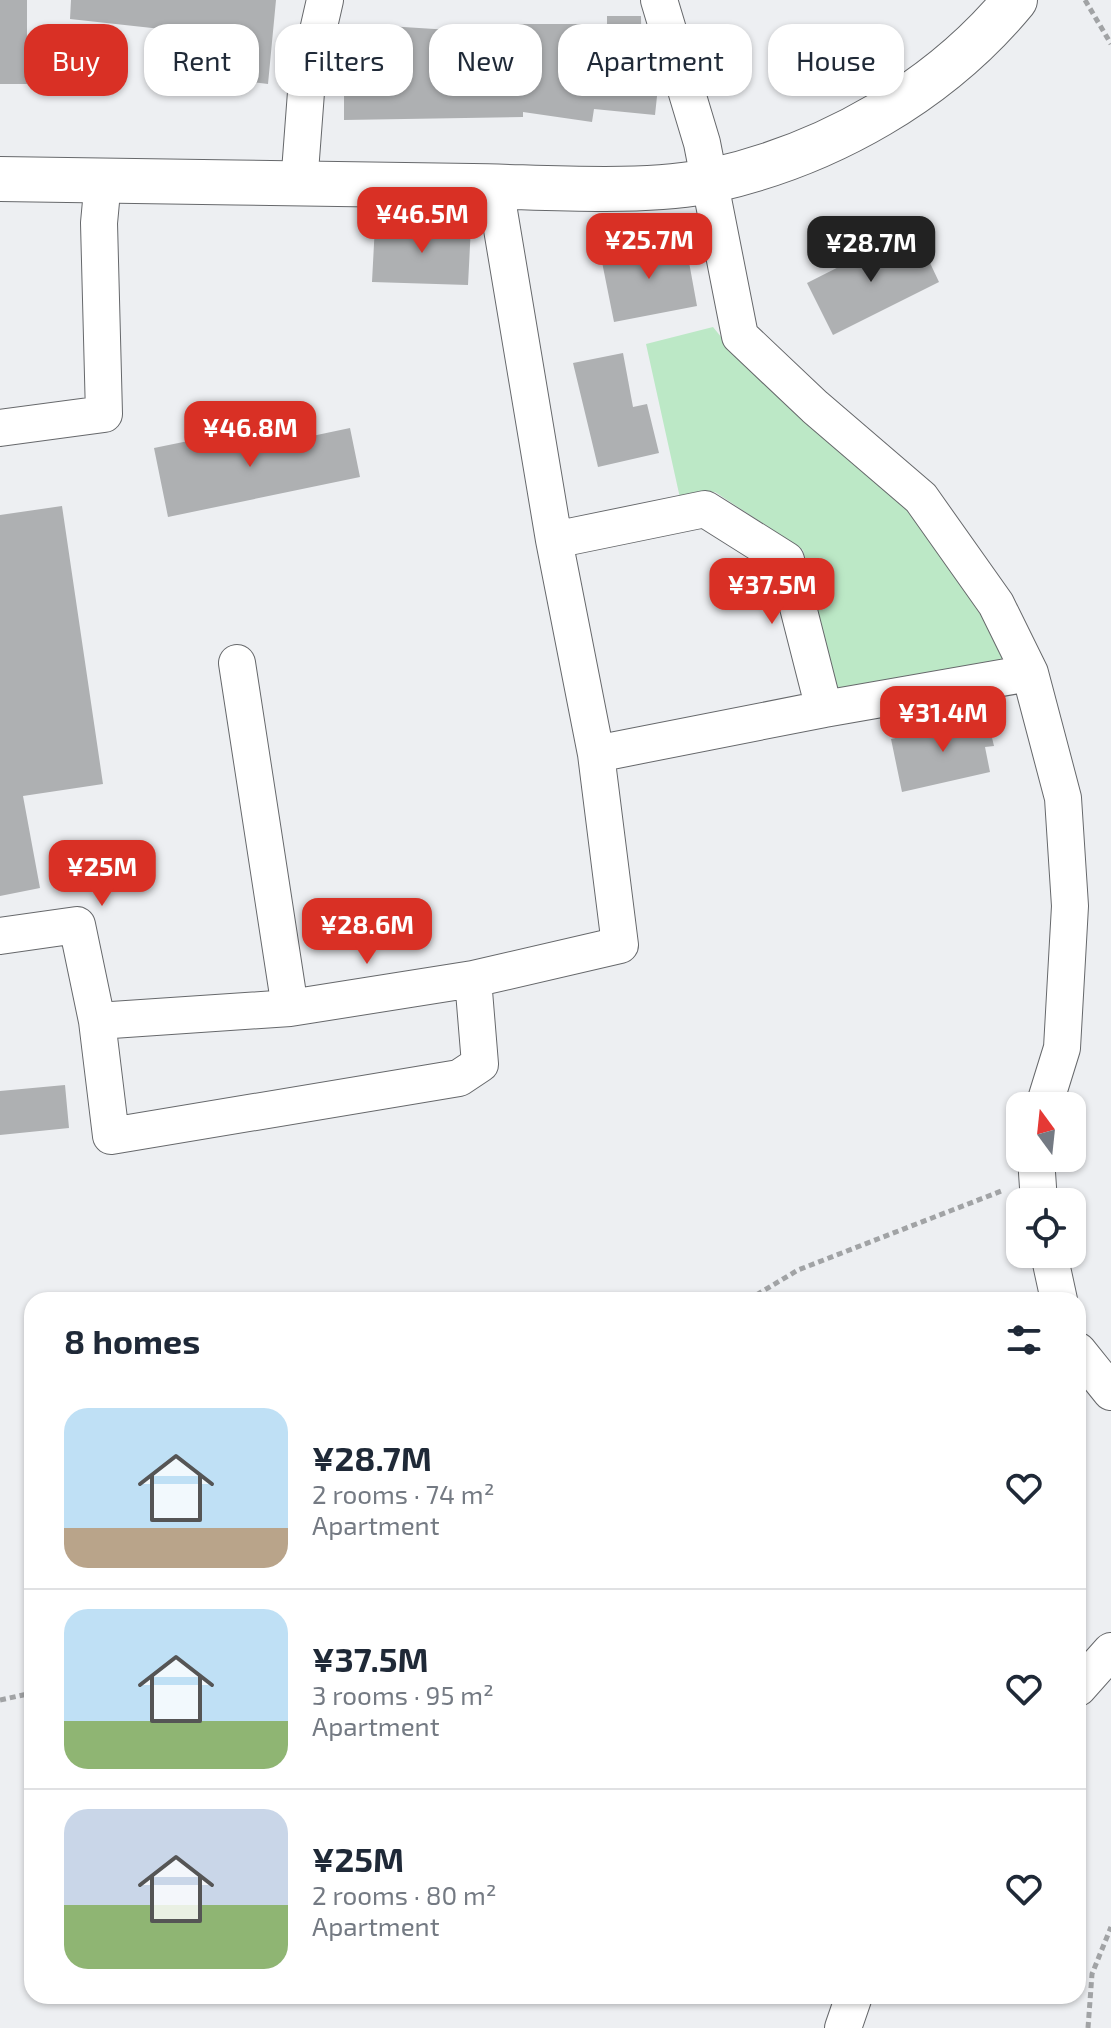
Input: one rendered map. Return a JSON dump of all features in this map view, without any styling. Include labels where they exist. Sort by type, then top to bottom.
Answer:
[{"type":"street","points":[[299,185],[307,79],[325,0]]},
{"type":"street","points":[[659,0],[711,180],[740,336],[815,407],[921,498],[996,604],[1030,673],[1063,798],[1070,906],[1062,1048],[1048,1092]]},
{"type":"street","points":[[0,179],[495,187],[649,186],[711,180],[794,156],[843,135],[891,108],[962,54],[1015,0]]},
{"type":"street","points":[[0,428],[104,414],[99,223],[103,180]]},
{"type":"street","points":[[97,1021],[290,1008],[473,979],[620,945],[596,754],[554,540],[495,187]]},
{"type":"street","points":[[554,540],[705,509],[786,560],[824,709]]},
{"type":"street","points":[[237,663],[290,1008]]},
{"type":"street","points":[[596,754],[824,709],[1030,673]]},
{"type":"street","points":[[0,936],[77,925],[97,1021],[111,1136],[459,1078],[480,1064],[473,979]]},
{"type":"street","points":[[1052,1268],[1057,1292]]},
{"type":"street","points":[[1086,1361],[1111,1392]]},
{"type":"street","points":[[1086,1679],[1111,1651]]},
{"type":"street","points":[[843,2028],[851,2004]]},
{"type":"path","points":[[1085,0],[1111,44]]},
{"type":"path","points":[[761,1292],[798,1270],[1036,1179]]},
{"type":"path","points":[[0,1700],[24,1695]]},
{"type":"path","points":[[1088,2028],[1092,1974],[1111,1927]]},
{"type":"green space","points":[[713,327],[744,365],[901,502],[979,606],[1006,655],[1000,665],[843,691],[832,685],[803,550],[715,492],[680,498],[646,344]]},
{"type":"building","points":[[0,0],[27,0],[24,84],[0,84]]},
{"type":"building","points":[[71,0],[276,0],[268,84],[259,83],[259,24],[144,24],[144,27],[70,19]]},
{"type":"building","points":[[607,16],[641,16],[641,24],[607,24]]},
{"type":"building","points":[[542,24],[558,24],[558,96],[657,96],[655,115],[594,109],[592,122],[523,112],[523,117],[344,120],[344,96],[413,96],[413,28],[429,29],[429,96],[542,96]]},
{"type":"building","points":[[375,225],[471,226],[468,285],[372,282]]},
{"type":"building","points":[[898,237],[907,254],[922,246],[939,282],[833,335],[807,283]]},
{"type":"building","points":[[685,240],[697,306],[614,322],[601,257]]},
{"type":"building","points":[[623,353],[633,407],[647,404],[659,453],[598,467],[573,363]]},
{"type":"building","points":[[350,428],[360,477],[168,517],[154,448],[247,429],[251,449]]},
{"type":"building","points":[[62,506],[103,784],[23,796],[40,888],[0,896],[0,515]]},
{"type":"building","points":[[987,717],[994,746],[985,747],[990,772],[902,792],[891,739]]},
{"type":"building","points":[[65,1085],[69,1128],[0,1135],[0,1091]]}]
